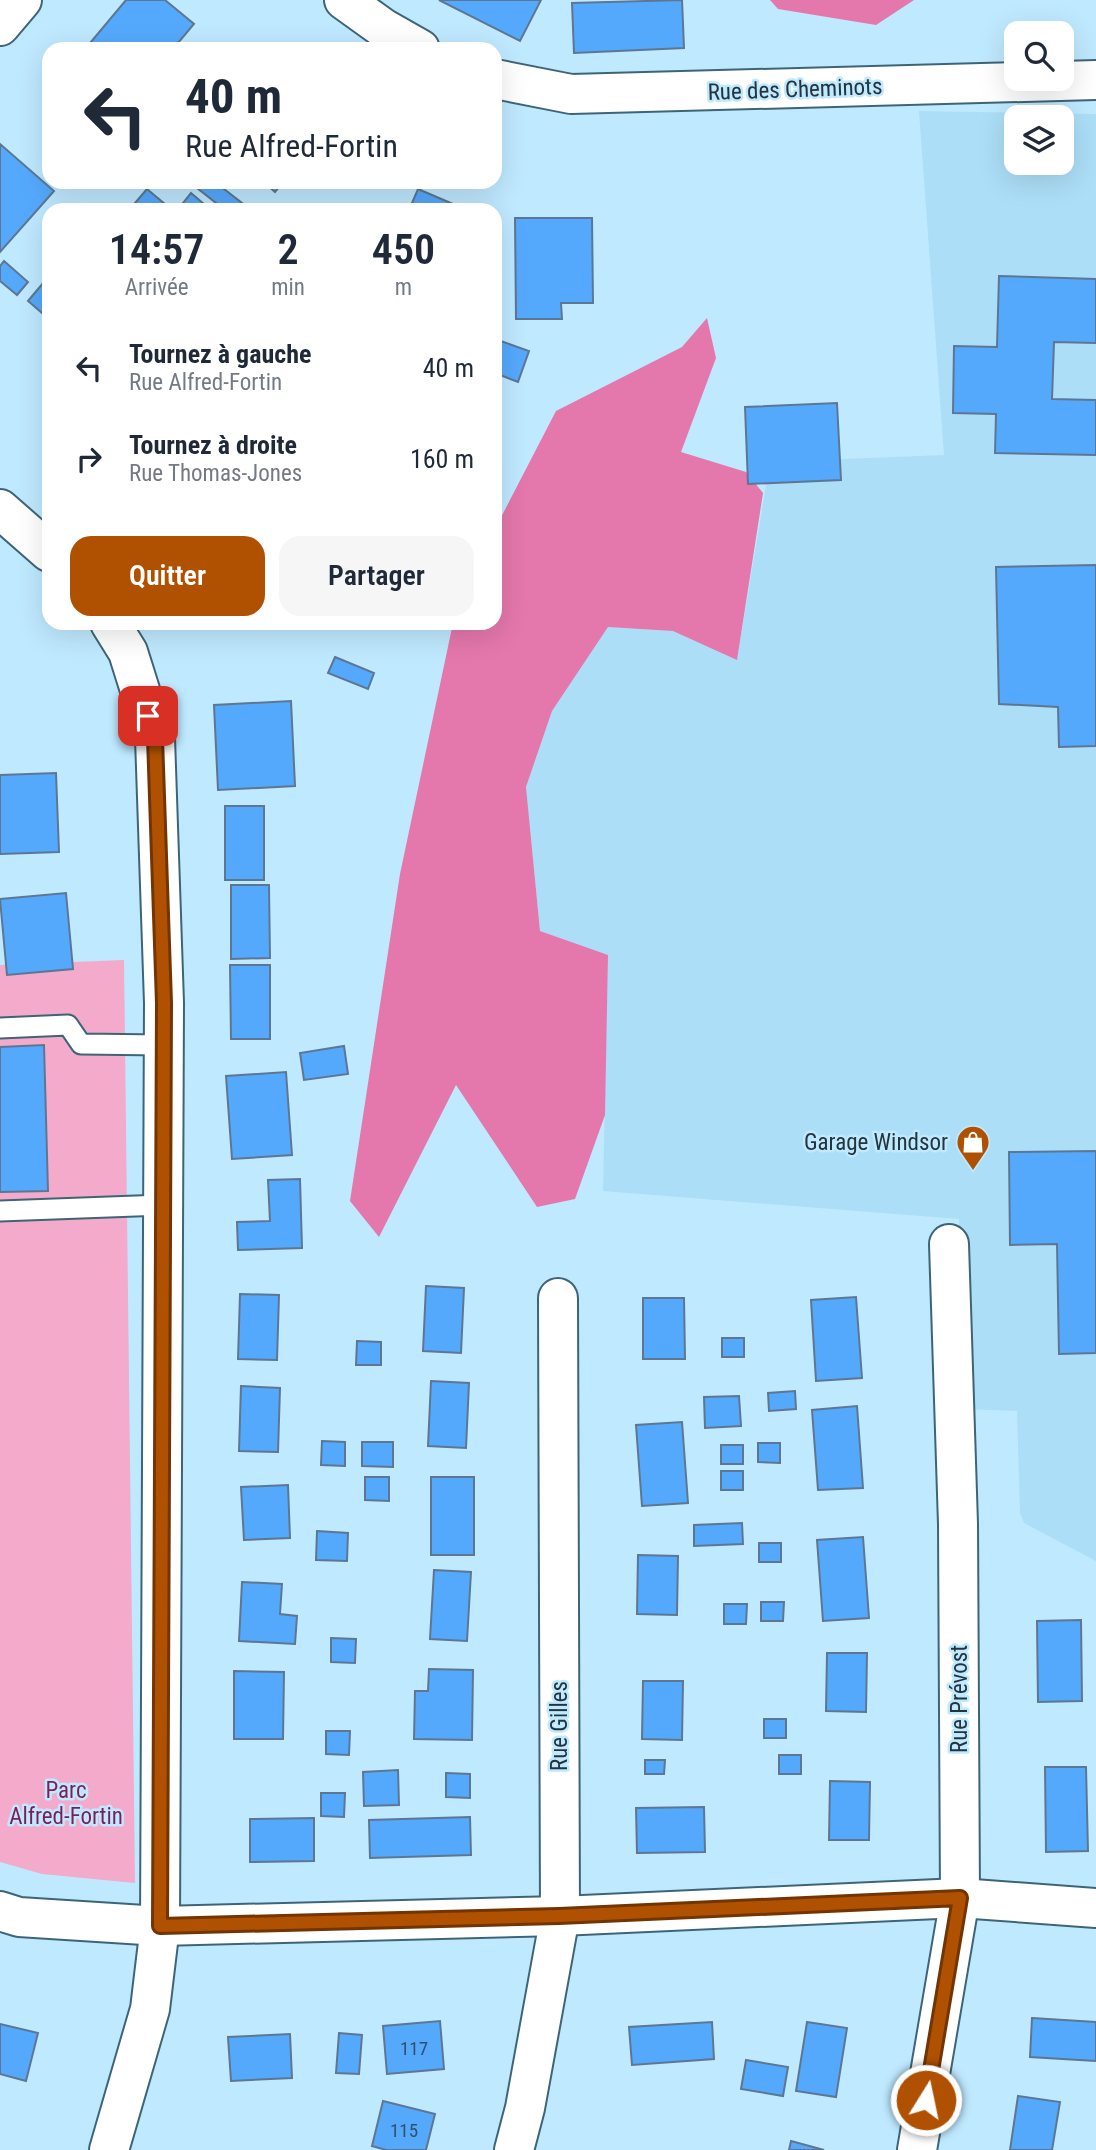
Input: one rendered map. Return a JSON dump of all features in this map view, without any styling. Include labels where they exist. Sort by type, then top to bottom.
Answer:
[{"type":"street","points":[[0,26],[22,0]]},
{"type":"street","points":[[344,0],[383,29],[407,42]]},
{"type":"street","name":"Rue des Cheminots","points":[[502,80],[571,94],[1096,80]]},
{"type":"street","points":[[0,509],[42,546]]},
{"type":"street","points":[[109,2150],[150,2009],[160,1926],[163,1205],[163,1045],[155,738],[128,652],[114,630]]},
{"type":"street","name":"Rue Prévost","points":[[917,2150],[960,1898],[958,1524],[949,1244]]},
{"type":"street","name":"Rue Gilles","points":[[514,2150],[525,2108],[559,1916],[558,1298]]},
{"type":"street","points":[[0,1911],[19,1917],[160,1926],[559,1916],[960,1898],[1096,1908]]},
{"type":"lane","points":[[0,1028],[68,1025],[81,1044],[163,1045]]},
{"type":"lane","points":[[0,1211],[163,1205]]},
{"type":"shaded area","points":[[770,0],[914,0],[876,25],[778,9]]},
{"type":"shaded area","points":[[919,111],[1004,112],[1004,175],[1074,175],[1074,114],[1096,114],[1096,1561],[1024,1523],[1020,1513],[1017,1411],[965,1409],[959,1219],[603,1191],[608,956],[540,931],[526,787],[552,711],[608,627],[673,631],[737,659],[770,462],[944,455]]},
{"type":"shaded area","points":[[707,318],[716,358],[681,452],[746,472],[763,493],[737,660],[673,631],[608,627],[552,711],[526,787],[540,931],[608,955],[605,1115],[575,1199],[537,1207],[456,1085],[379,1237],[350,1201],[400,874],[452,630],[502,630],[502,515],[556,411],[682,347]]},
{"type":"green space","name":"Parc Alfred-Fortin","points":[[124,960],[135,1883],[42,1874],[0,1862],[0,965]]},
{"type":"building","points":[[126,0],[165,0],[194,24],[179,42],[91,42]]},
{"type":"building","points":[[439,0],[541,0],[520,41]]},
{"type":"building","points":[[682,0],[684,48],[574,53],[572,3]]},
{"type":"building","points":[[0,144],[42,181],[42,189],[54,191],[0,252]]},
{"type":"building","points":[[147,189],[164,203],[135,203]]},
{"type":"building","points":[[198,189],[224,189],[242,203],[216,203]]},
{"type":"building","points":[[418,189],[451,203],[412,203]]},
{"type":"building","points":[[191,193],[203,203],[183,203]]},
{"type":"building","points":[[515,218],[592,218],[593,303],[561,303],[562,319],[516,319]]},
{"type":"building","points":[[4,261],[28,282],[17,295],[0,281],[0,266]]},
{"type":"building","points":[[999,276],[1096,279],[1096,343],[1054,342],[1052,399],[1096,400],[1096,455],[995,453],[996,414],[953,413],[954,346],[997,347]]},
{"type":"building","points":[[42,284],[42,313],[28,301]]},
{"type":"building","points":[[502,341],[529,351],[518,382],[502,376]]},
{"type":"building","points":[[837,403],[841,480],[748,484],[745,407]]},
{"type":"building","points":[[1096,565],[1096,746],[1059,747],[1058,707],[999,704],[996,567]]},
{"type":"building","points":[[335,657],[374,673],[368,689],[328,673]]},
{"type":"building","points":[[291,701],[295,786],[218,790],[214,705]]},
{"type":"building","points":[[56,773],[59,852],[0,854],[0,775]]},
{"type":"building","points":[[225,806],[264,806],[264,880],[225,880]]},
{"type":"building","points":[[231,885],[269,885],[270,958],[231,959]]},
{"type":"building","points":[[66,893],[73,969],[7,975],[0,899]]},
{"type":"building","points":[[230,965],[270,965],[270,1039],[231,1039]]},
{"type":"building","points":[[44,1045],[48,1191],[0,1192],[0,1047]]},
{"type":"building","points":[[344,1046],[348,1074],[304,1080],[300,1053]]},
{"type":"building","points":[[286,1072],[292,1155],[232,1159],[226,1076]]},
{"type":"building","points":[[1096,1151],[1096,1353],[1059,1354],[1057,1244],[1010,1245],[1009,1152]]},
{"type":"building","points":[[300,1179],[302,1248],[238,1250],[237,1222],[270,1221],[268,1180]]},
{"type":"building","points":[[426,1286],[464,1288],[461,1353],[423,1351]]},
{"type":"building","points":[[240,1294],[279,1295],[277,1360],[238,1359]]},
{"type":"building","points":[[856,1297],[862,1378],[816,1381],[811,1300]]},
{"type":"building","points":[[643,1298],[684,1298],[685,1359],[643,1359]]},
{"type":"building","points":[[722,1338],[744,1338],[744,1357],[722,1357]]},
{"type":"building","points":[[357,1341],[381,1342],[381,1365],[356,1365]]},
{"type":"building","points":[[431,1381],[469,1383],[466,1448],[428,1446]]},
{"type":"building","points":[[241,1386],[280,1388],[278,1452],[239,1451]]},
{"type":"building","points":[[795,1391],[796,1409],[769,1411],[768,1393]]},
{"type":"building","points":[[739,1396],[741,1426],[705,1428],[704,1397]]},
{"type":"building","points":[[857,1406],[863,1488],[818,1490],[812,1410]]},
{"type":"building","points":[[682,1422],[688,1503],[642,1506],[636,1425]]},
{"type":"building","points":[[322,1441],[345,1442],[345,1466],[321,1465]]},
{"type":"building","points":[[362,1442],[393,1442],[393,1467],[362,1466]]},
{"type":"building","points":[[758,1443],[780,1443],[780,1463],[758,1462]]},
{"type":"building","points":[[721,1445],[743,1445],[743,1464],[721,1464]]},
{"type":"building","points":[[721,1471],[743,1471],[743,1490],[721,1490]]},
{"type":"building","points":[[365,1477],[389,1477],[389,1501],[365,1500]]},
{"type":"building","points":[[431,1477],[474,1477],[474,1555],[431,1555]]},
{"type":"building","points":[[288,1485],[290,1538],[244,1540],[241,1487]]},
{"type":"building","points":[[742,1523],[743,1544],[694,1546],[694,1525]]},
{"type":"building","points":[[317,1531],[348,1533],[347,1561],[316,1560]]},
{"type":"building","points":[[863,1537],[869,1618],[823,1621],[817,1540]]},
{"type":"building","points":[[759,1543],[781,1543],[781,1562],[759,1562]]},
{"type":"building","points":[[638,1555],[678,1556],[677,1615],[637,1614]]},
{"type":"building","points":[[434,1570],[471,1572],[467,1641],[430,1639]]},
{"type":"building","points":[[242,1582],[282,1584],[280,1614],[297,1616],[295,1644],[239,1641]]},
{"type":"building","points":[[761,1602],[784,1602],[783,1621],[761,1621]]},
{"type":"building","points":[[724,1604],[747,1604],[746,1624],[724,1624]]},
{"type":"building","points":[[1081,1620],[1082,1701],[1038,1702],[1037,1621]]},
{"type":"building","points":[[331,1638],[356,1639],[355,1663],[331,1662]]},
{"type":"building","points":[[827,1653],[867,1653],[866,1712],[826,1711]]},
{"type":"building","points":[[429,1669],[473,1670],[472,1740],[414,1739],[415,1691],[428,1691]]},
{"type":"building","points":[[234,1671],[284,1672],[283,1739],[234,1739]]},
{"type":"building","points":[[643,1681],[683,1681],[682,1740],[642,1739]]},
{"type":"building","points":[[764,1719],[786,1719],[786,1738],[764,1738]]},
{"type":"building","points":[[326,1731],[350,1731],[349,1755],[326,1754]]},
{"type":"building","points":[[779,1755],[801,1755],[801,1774],[779,1774]]},
{"type":"building","points":[[645,1760],[665,1760],[664,1774],[645,1774]]},
{"type":"building","points":[[1045,1767],[1086,1767],[1088,1851],[1046,1852]]},
{"type":"building","points":[[398,1770],[399,1805],[364,1806],[363,1772]]},
{"type":"building","points":[[446,1773],[470,1774],[470,1798],[446,1797]]},
{"type":"building","points":[[830,1781],[870,1782],[869,1840],[829,1840]]},
{"type":"building","points":[[321,1793],[345,1793],[344,1817],[321,1816]]},
{"type":"building","points":[[704,1807],[705,1852],[637,1853],[636,1808]]},
{"type":"building","points":[[470,1817],[471,1855],[370,1858],[369,1820]]},
{"type":"building","points":[[314,1818],[314,1861],[250,1862],[250,1819]]},
{"type":"building","points":[[1032,2018],[1096,2022],[1096,2061],[1030,2057]]},
{"type":"building","points":[[440,2021],[444,2069],[387,2074],[383,2026]]},
{"type":"building","points":[[712,2022],[714,2059],[632,2065],[629,2027]]},
{"type":"building","points":[[807,2022],[847,2028],[836,2097],[796,2091]]},
{"type":"building","points":[[0,2024],[38,2033],[26,2081],[0,2074]]},
{"type":"building","points":[[339,2033],[362,2035],[359,2074],[336,2073]]},
{"type":"building","points":[[290,2034],[292,2078],[231,2081],[228,2037]]},
{"type":"building","points":[[746,2060],[788,2067],[783,2096],[741,2089]]},
{"type":"building","points":[[1018,2096],[1060,2102],[1052,2150],[1010,2150]]},
{"type":"building","points":[[383,2101],[435,2114],[426,2150],[386,2150],[372,2146]]},
{"type":"building","points":[[791,2141],[824,2150],[789,2150]]},
{"type":"place","name":"Garage Windsor","points":[[973,1172]]},
{"type":"route","points":[[148,716],[155,738],[164,1003],[160,1926],[559,1916],[960,1898],[926,2100]]}]
